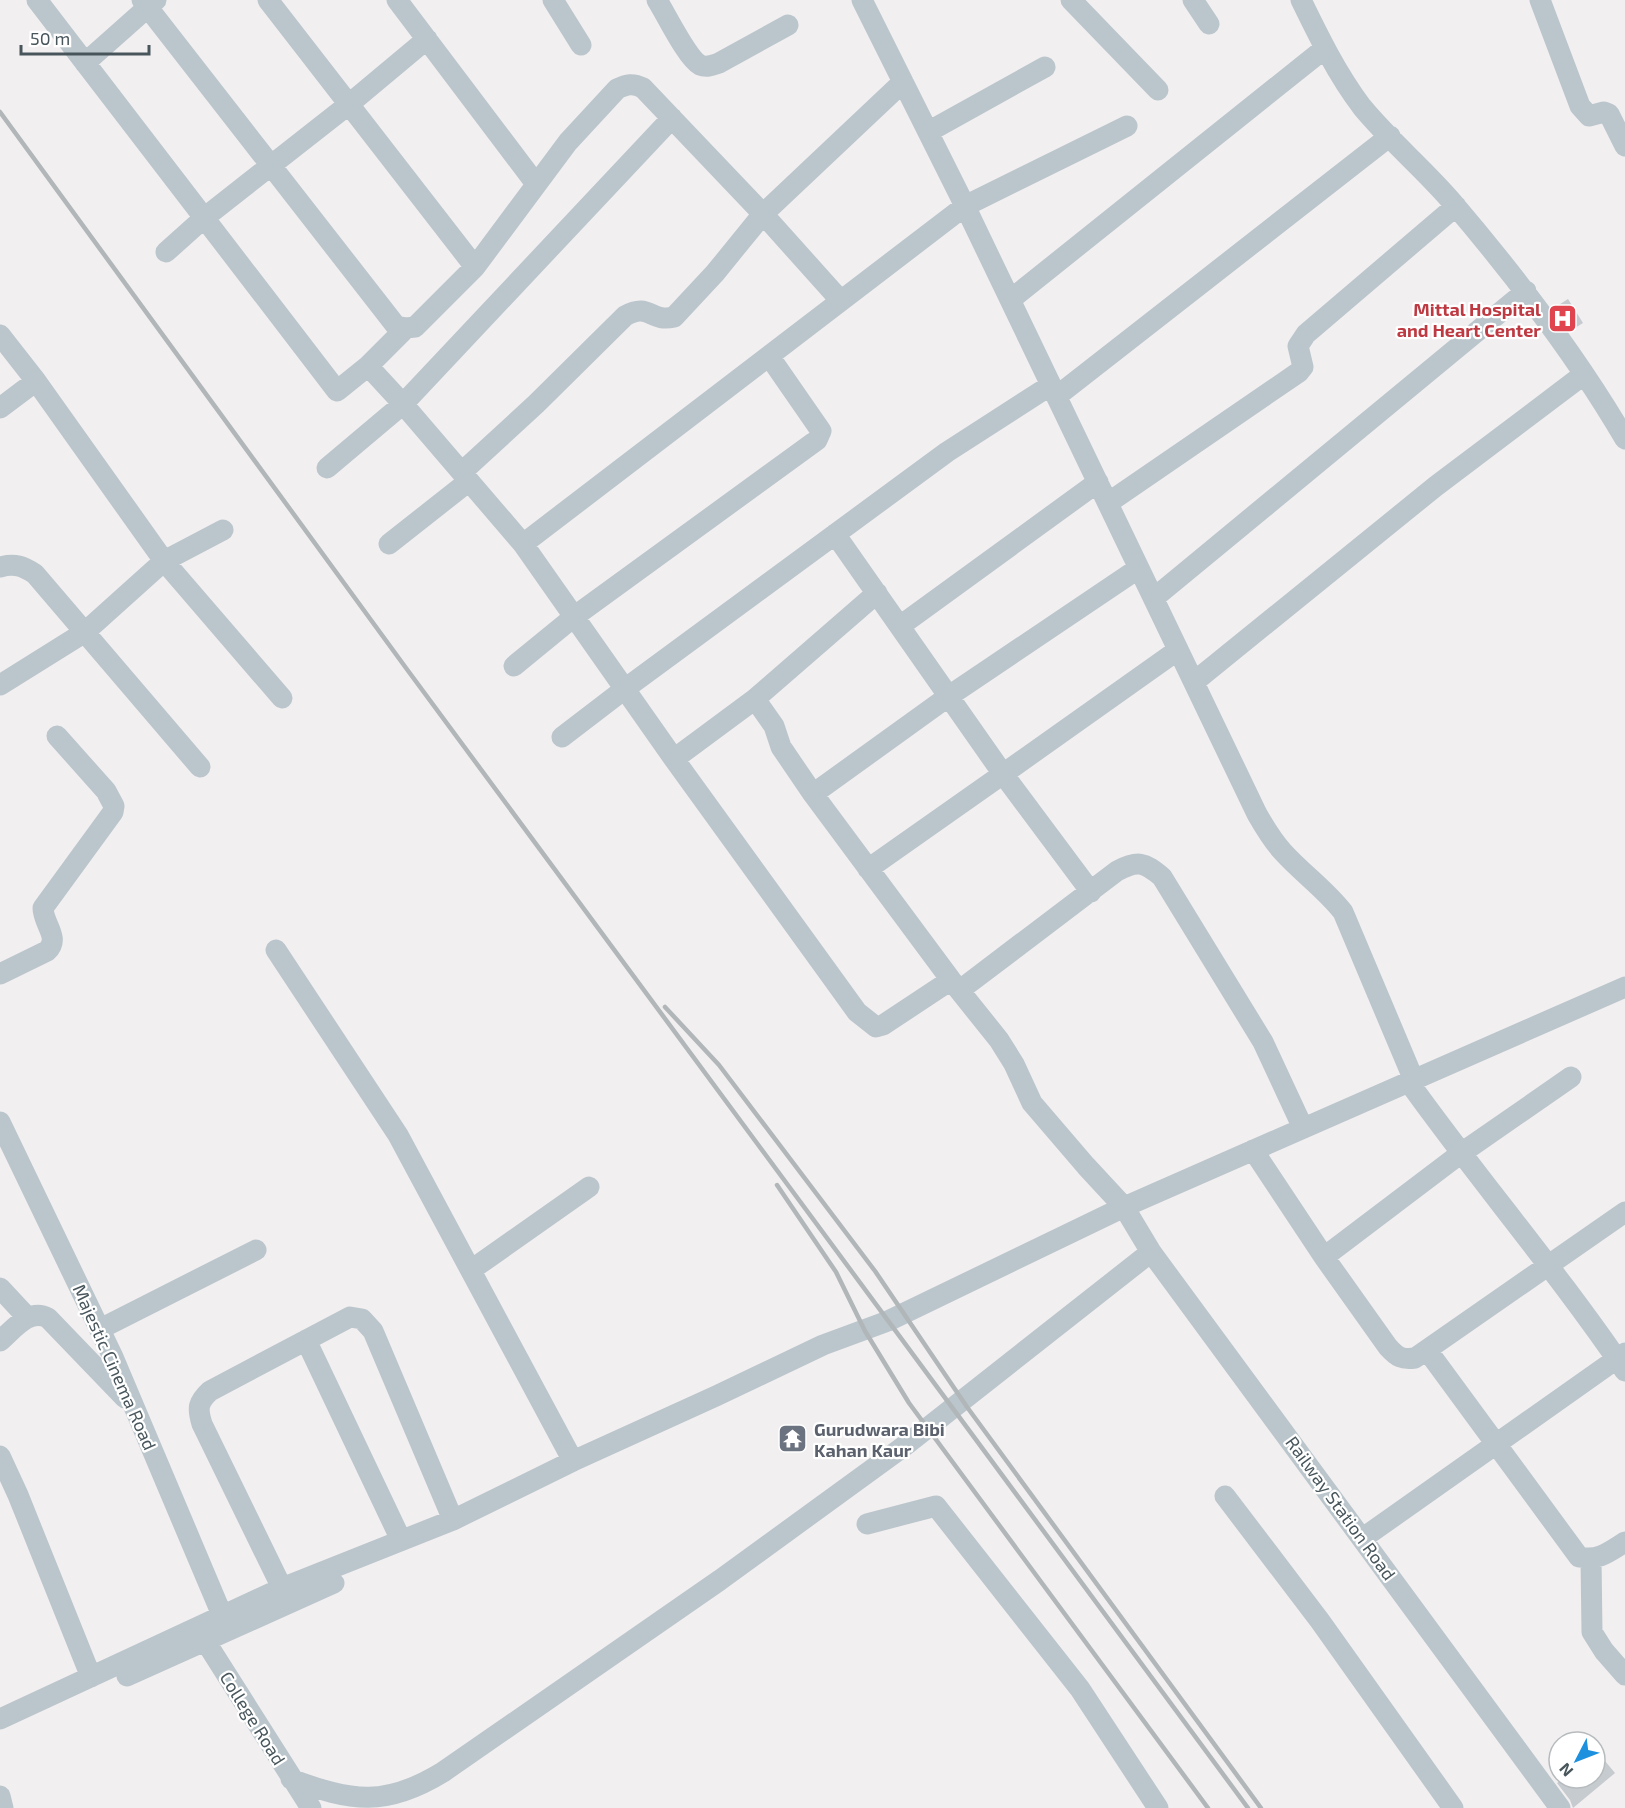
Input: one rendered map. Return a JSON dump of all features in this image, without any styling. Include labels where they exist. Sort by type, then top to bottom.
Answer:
[{"type":"street","points":[[37,0],[336,391],[368,366],[406,328]]},
{"type":"street","points":[[268,0],[475,267]]},
{"type":"street","points":[[397,0],[536,184]]},
{"type":"street","points":[[553,0],[581,45]]},
{"type":"street","points":[[657,0],[690,57],[708,66],[719,63],[788,25]]},
{"type":"street","points":[[862,0],[965,206],[1269,836],[1285,854],[1329,894],[1343,912],[1412,1083],[1460,1154],[1622,1361],[1363,1538]]},
{"type":"street","points":[[1071,0],[1158,90]]},
{"type":"street","points":[[1192,0],[1209,24]]},
{"type":"street","points":[[1301,0],[1324,49],[1364,109],[1456,206],[1526,291],[1583,375],[1622,427]]},
{"type":"street","points":[[1540,0],[1580,106],[1589,116],[1604,112],[1609,114],[1625,146]]},
{"type":"street","points":[[85,63],[148,2],[396,326],[416,327],[475,267],[568,142],[617,89],[627,84],[635,84],[643,88],[763,214],[841,301]]},
{"type":"street","points":[[166,252],[204,218],[348,105],[427,39]]},
{"type":"street","points":[[1010,300],[1324,49]]},
{"type":"street","points":[[928,132],[1045,67]]},
{"type":"street","points":[[389,544],[465,477],[625,316],[635,310],[645,310],[657,318],[674,317],[715,273],[763,214],[903,82]]},
{"type":"street","points":[[327,468],[403,404],[672,118]]},
{"type":"street","points":[[523,544],[965,206],[1127,126]]},
{"type":"street","points":[[562,737],[947,452],[1054,390],[1390,136]]},
{"type":"street","points":[[1108,503],[1299,372],[1303,367],[1298,346],[1306,334],[1456,206]]},
{"type":"street","points":[[1154,598],[1526,291]]},
{"type":"street","points":[[0,335],[36,381],[164,561],[282,698]]},
{"type":"street","points":[[514,666],[575,616],[820,436],[819,427],[769,356]]},
{"type":"street","points":[[368,366],[523,544],[674,759],[857,1012],[867,1022],[876,1027],[883,1025],[955,985],[1117,871],[1131,864],[1141,864],[1150,867],[1162,877],[1263,1042],[1303,1128]]},
{"type":"street","points":[[1194,682],[1436,486],[1583,375]]},
{"type":"street","points":[[0,408],[36,381]]},
{"type":"street","points":[[900,626],[1098,482]]},
{"type":"street","points":[[0,685],[84,632],[164,561],[223,530]]},
{"type":"street","points":[[835,534],[1004,774],[1091,891]]},
{"type":"street","points":[[0,567],[10,564],[24,566],[35,574],[200,766]]},
{"type":"street","points":[[813,794],[949,696],[1139,568]]},
{"type":"street","points":[[674,759],[755,699],[877,593]]},
{"type":"street","points":[[868,869],[1178,650]]},
{"type":"street","name":"Railway Station Road","points":[[755,699],[774,726],[781,747],[813,794],[955,985],[999,1040],[1014,1064],[1032,1102],[1127,1212],[1151,1252],[1560,1808]]},
{"type":"street","points":[[0,974],[53,946],[54,940],[43,916],[43,908],[109,817],[114,806],[106,791],[57,736]]},
{"type":"street","points":[[276,950],[398,1135],[573,1461]]},
{"type":"street","points":[[2,1717],[91,1677],[201,1634],[222,1615],[282,1588],[453,1520],[573,1461],[823,1345],[888,1321],[1625,987]]},
{"type":"street","points":[[1256,1155],[1303,1128],[1412,1083],[1625,1001]]},
{"type":"street","points":[[1324,1257],[1460,1154],[1571,1077]]},
{"type":"street","name":"Majestic Cinema Road","points":[[0,1122],[100,1329],[222,1615]]},
{"type":"street","points":[[1256,1155],[1324,1257],[1395,1355],[1404,1360],[1415,1358],[1427,1350],[1625,1212]]},
{"type":"street","points":[[471,1270],[589,1187]]},
{"type":"street","points":[[2,1717],[532,1493],[834,1351],[962,1299],[1127,1212]]},
{"type":"street","points":[[100,1329],[256,1250]]},
{"type":"street","points":[[291,1779],[366,1803],[420,1786],[444,1772],[720,1580],[907,1444],[1151,1252]]},
{"type":"street","points":[[0,1288],[27,1317]]},
{"type":"street","points":[[0,1341],[27,1317],[41,1314],[48,1318],[134,1407]]},
{"type":"street","points":[[282,1588],[201,1424],[198,1410],[201,1399],[210,1391],[350,1317],[362,1318],[379,1342],[453,1520]]},
{"type":"street","points":[[306,1340],[401,1540]]},
{"type":"street","points":[[1427,1350],[1579,1557],[1591,1559],[1602,1557],[1625,1542]]},
{"type":"street","points":[[0,1456],[91,1677]]},
{"type":"street","points":[[1225,1496],[1320,1621],[1453,1808]]},
{"type":"street","points":[[867,1524],[936,1506],[1080,1689],[1158,1808]]},
{"type":"street","points":[[1591,1559],[1592,1632],[1604,1651],[1625,1676]]},
{"type":"street","name":"College Road","points":[[201,1634],[310,1808]]},
{"type":"street","points":[[0,1796],[3,1808]]},
{"type":"building","points":[[1568,299],[1583,323],[1570,331],[1554,308]]},
{"type":"building","points":[[1607,1763],[1615,1773],[1607,1780]]},
{"type":"building","points":[[1562,1790],[1595,1790],[1573,1808]]},
{"type":"railway","points":[[0,112],[406,668],[1248,1808]]},
{"type":"railway","points":[[665,1007],[719,1065],[875,1271],[967,1407],[1261,1808]]},
{"type":"railway","points":[[777,1185],[836,1272],[865,1331],[909,1403],[1208,1808]]},
{"type":"place","name":"Mittal Hospital and Heart Center","points":[[1562,319]]},
{"type":"place","name":"Gurudwara Bibi Kahan Kaur","points":[[793,1439]]}]
